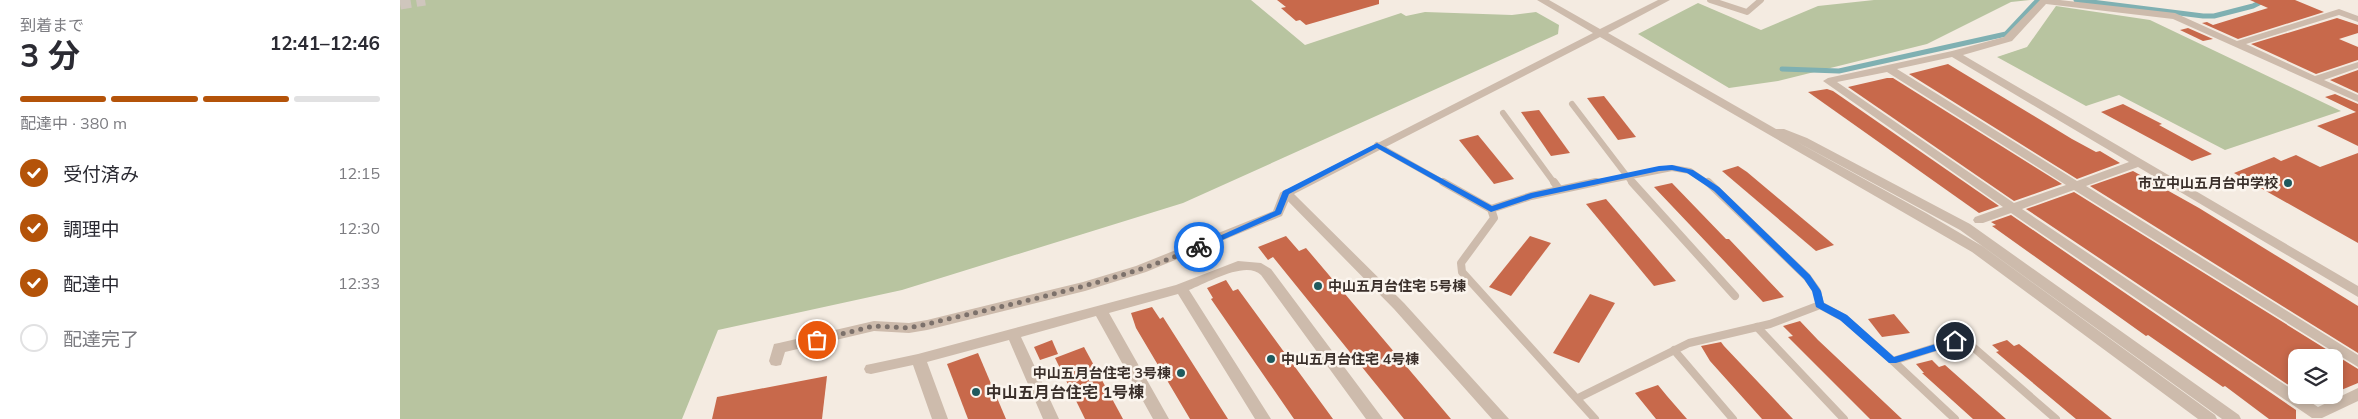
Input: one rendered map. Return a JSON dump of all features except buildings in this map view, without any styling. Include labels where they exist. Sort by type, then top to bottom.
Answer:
[{"type":"street","points":[[1542,0],[1755,121],[1788,144],[1961,238],[2209,419]]},
{"type":"street","points":[[776,361],[779,348],[874,326],[909,328],[1085,286],[1141,269],[1278,213],[1286,193],[1665,0]]},
{"type":"street","points":[[2358,99],[2175,16],[2044,1],[2008,39],[1954,54],[1828,81],[2317,414],[2358,394]]},
{"type":"street","points":[[2237,44],[2339,12],[2358,20]]},
{"type":"street","points":[[1954,54],[2358,292]]},
{"type":"street","points":[[2316,79],[2358,65]]},
{"type":"street","points":[[1888,68],[2358,362]]},
{"type":"street","points":[[1755,121],[1803,140],[1965,226],[2233,419]]},
{"type":"street","points":[[1979,220],[2139,163]]},
{"type":"street","points":[[1286,193],[1399,306],[1501,419]]},
{"type":"street","points":[[871,369],[918,359],[1181,288],[1238,265],[1260,267],[1375,419]]},
{"type":"street","points":[[1181,288],[1263,419]]},
{"type":"street","points":[[1100,310],[1161,419]]},
{"type":"street","points":[[1013,334],[1051,419]]},
{"type":"street","points":[[918,359],[940,419]]},
{"type":"lane","points":[[1710,0],[1747,12],[1761,0]]},
{"type":"lane","points":[[1572,104],[1625,175],[1735,296]]},
{"type":"lane","points":[[1503,113],[1559,189]]},
{"type":"lane","points":[[1377,145],[1491,209],[1494,218],[1461,263],[1462,272],[1595,419]]},
{"type":"lane","points":[[1491,209],[1531,196],[1625,175],[1672,168],[1690,171],[1716,189],[1807,277],[1817,291],[1820,305],[1844,318],[1955,419]]},
{"type":"lane","points":[[1578,398],[1689,343],[1757,327],[1791,317],[1820,305]]},
{"type":"lane","points":[[1757,327],[1844,419]]},
{"type":"lane","points":[[1893,361],[1955,341],[1973,347],[2056,419]]},
{"type":"lane","points":[[1674,350],[1733,419]]},
{"type":"green space","points":[[400,0],[1251,0],[1305,45],[1401,13],[1406,16],[1425,12],[1512,15],[1536,12],[1559,25],[1558,34],[1183,203],[902,290],[718,330],[682,419],[400,419]]},
{"type":"green space","points":[[1874,0],[2030,0],[2011,2],[1927,44],[1778,81],[1729,88],[1638,34],[1698,3],[1761,30],[1818,6]]},
{"type":"green space","points":[[2056,6],[2150,20],[2341,111],[2225,150],[2119,95],[2086,106],[1997,57],[2027,47]]},
{"type":"waterway","points":[[1782,69],[1839,71],[2006,34],[2038,0]]},
{"type":"waterway","points":[[2076,0],[2203,16],[2214,16],[2253,6],[2259,3],[2258,0]]},
{"type":"tunnel","points":[[400,4],[425,0]]},
{"type":"way so far","points":[[817,340],[874,326],[909,328],[1085,286],[1141,269],[1199,247]]},
{"type":"place","name":"市立中山五月台中学校","points":[[2288,183]]},
{"type":"place","name":"中山五月台住宅 5号棟","points":[[1318,286]]},
{"type":"place","name":"中山五月台住宅 4号棟","points":[[1271,359]]},
{"type":"place","name":"中山五月台住宅 3号棟","points":[[1181,373]]},
{"type":"place","name":"中山五月台住宅 1号棟","points":[[976,392]]},
{"type":"route","points":[[1199,247],[1278,213],[1286,193],[1377,145],[1491,209],[1531,196],[1659,168],[1672,168],[1690,171],[1716,189],[1807,277],[1817,291],[1820,305],[1844,318],[1893,361],[1955,341]]}]
